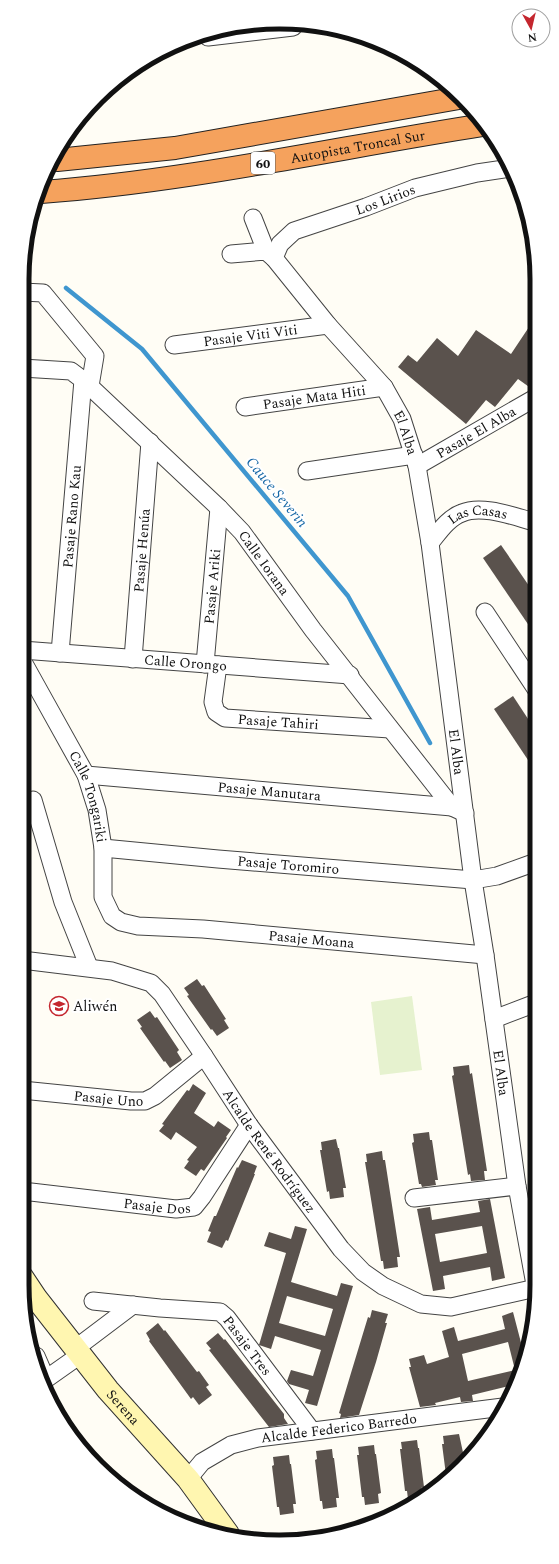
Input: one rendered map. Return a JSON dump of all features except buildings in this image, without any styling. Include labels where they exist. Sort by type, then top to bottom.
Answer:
[{"type":"highway","name":"60","points":[[60,160],[175,148],[454,99]]},
{"type":"highway","name":"Autopista Troncal Sur","points":[[45,192],[111,185],[210,172],[477,126]]},
{"type":"street","points":[[229,35],[272,29]]},
{"type":"street","name":"Los Lirios","points":[[270,254],[294,231],[366,207],[415,188],[477,173],[504,169]]},
{"type":"street","name":"El Alba","points":[[253,218],[270,254],[328,325],[384,387],[402,420],[416,461],[430,543],[458,810],[485,955],[516,1186],[530,1258]]},
{"type":"street","points":[[231,254],[270,254]]},
{"type":"street","name":"Pasaje Rano Kau","points":[[29,292],[43,293],[95,356],[87,383],[60,653]]},
{"type":"street","name":"Pasaje Viti Viti","points":[[174,345],[328,325]]},
{"type":"street","name":"Calle Iorana","points":[[29,368],[71,371],[87,383],[219,508],[242,532],[313,630],[350,675],[390,729],[458,810]]},
{"type":"street","name":"Pasaje Mata Hiti","points":[[245,407],[384,387]]},
{"type":"street","name":"Pasaje El Alba","points":[[416,461],[530,401]]},
{"type":"street","name":"Pasaje Henúa","points":[[133,658],[150,442]]},
{"type":"street","points":[[307,471],[416,461]]},
{"type":"street","name":"Pasaje Ariki","points":[[211,665],[219,508]]},
{"type":"street","name":"Las Casas","points":[[430,543],[448,522],[462,512],[482,510],[530,521]]},
{"type":"street","points":[[485,612],[530,680]]},
{"type":"street","name":"Calle Orongo","points":[[29,651],[350,675]]},
{"type":"street","name":"Pasaje Tahiri","points":[[211,665],[213,702],[216,712],[225,718],[390,729]]},
{"type":"street","name":"Calle Tongariki","points":[[29,673],[86,775],[97,810],[104,848],[103,897],[106,906],[112,916],[121,922],[138,926]]},
{"type":"street","name":"Pasaje Manutara","points":[[86,775],[458,810]]},
{"type":"street","points":[[29,805],[63,902],[89,967]]},
{"type":"street","name":"Pasaje Toromiro","points":[[104,848],[226,860],[472,880],[497,876],[530,864]]},
{"type":"street","name":"Pasaje Moana","points":[[138,926],[203,929],[485,955]]},
{"type":"street","name":"Alcalde René Rodríguez","points":[[29,961],[112,971],[151,983],[162,994],[249,1125],[341,1249],[363,1272],[383,1286],[421,1304],[451,1307],[530,1290]]},
{"type":"street","points":[[494,1019],[530,1005]]},
{"type":"street","name":"Pasaje Uno","points":[[29,1091],[131,1101],[145,1101],[155,1096],[204,1056]]},
{"type":"street","name":"Pasaje Dos","points":[[29,1192],[176,1209],[194,1208],[249,1125]]},
{"type":"street","points":[[414,1198],[516,1186]]},
{"type":"street","name":"Serena","points":[[29,1288],[108,1390],[188,1479],[224,1528]]},
{"type":"street","name":"Pasaje Tres","points":[[93,1301],[220,1312],[228,1318],[312,1431]]},
{"type":"street","points":[[47,1377],[133,1305]]},
{"type":"street","name":"Alcalde Federico Barredo","points":[[188,1479],[202,1462],[231,1445],[258,1438],[497,1409]]},
{"type":"green space","points":[[412,996],[422,1070],[380,1075],[371,1002]]},
{"type":"waterway","name":"Cauce Severin","points":[[66,288],[142,349],[348,596],[430,743]]},
{"type":"place","name":"Aliwén","points":[[59,1006]]}]
